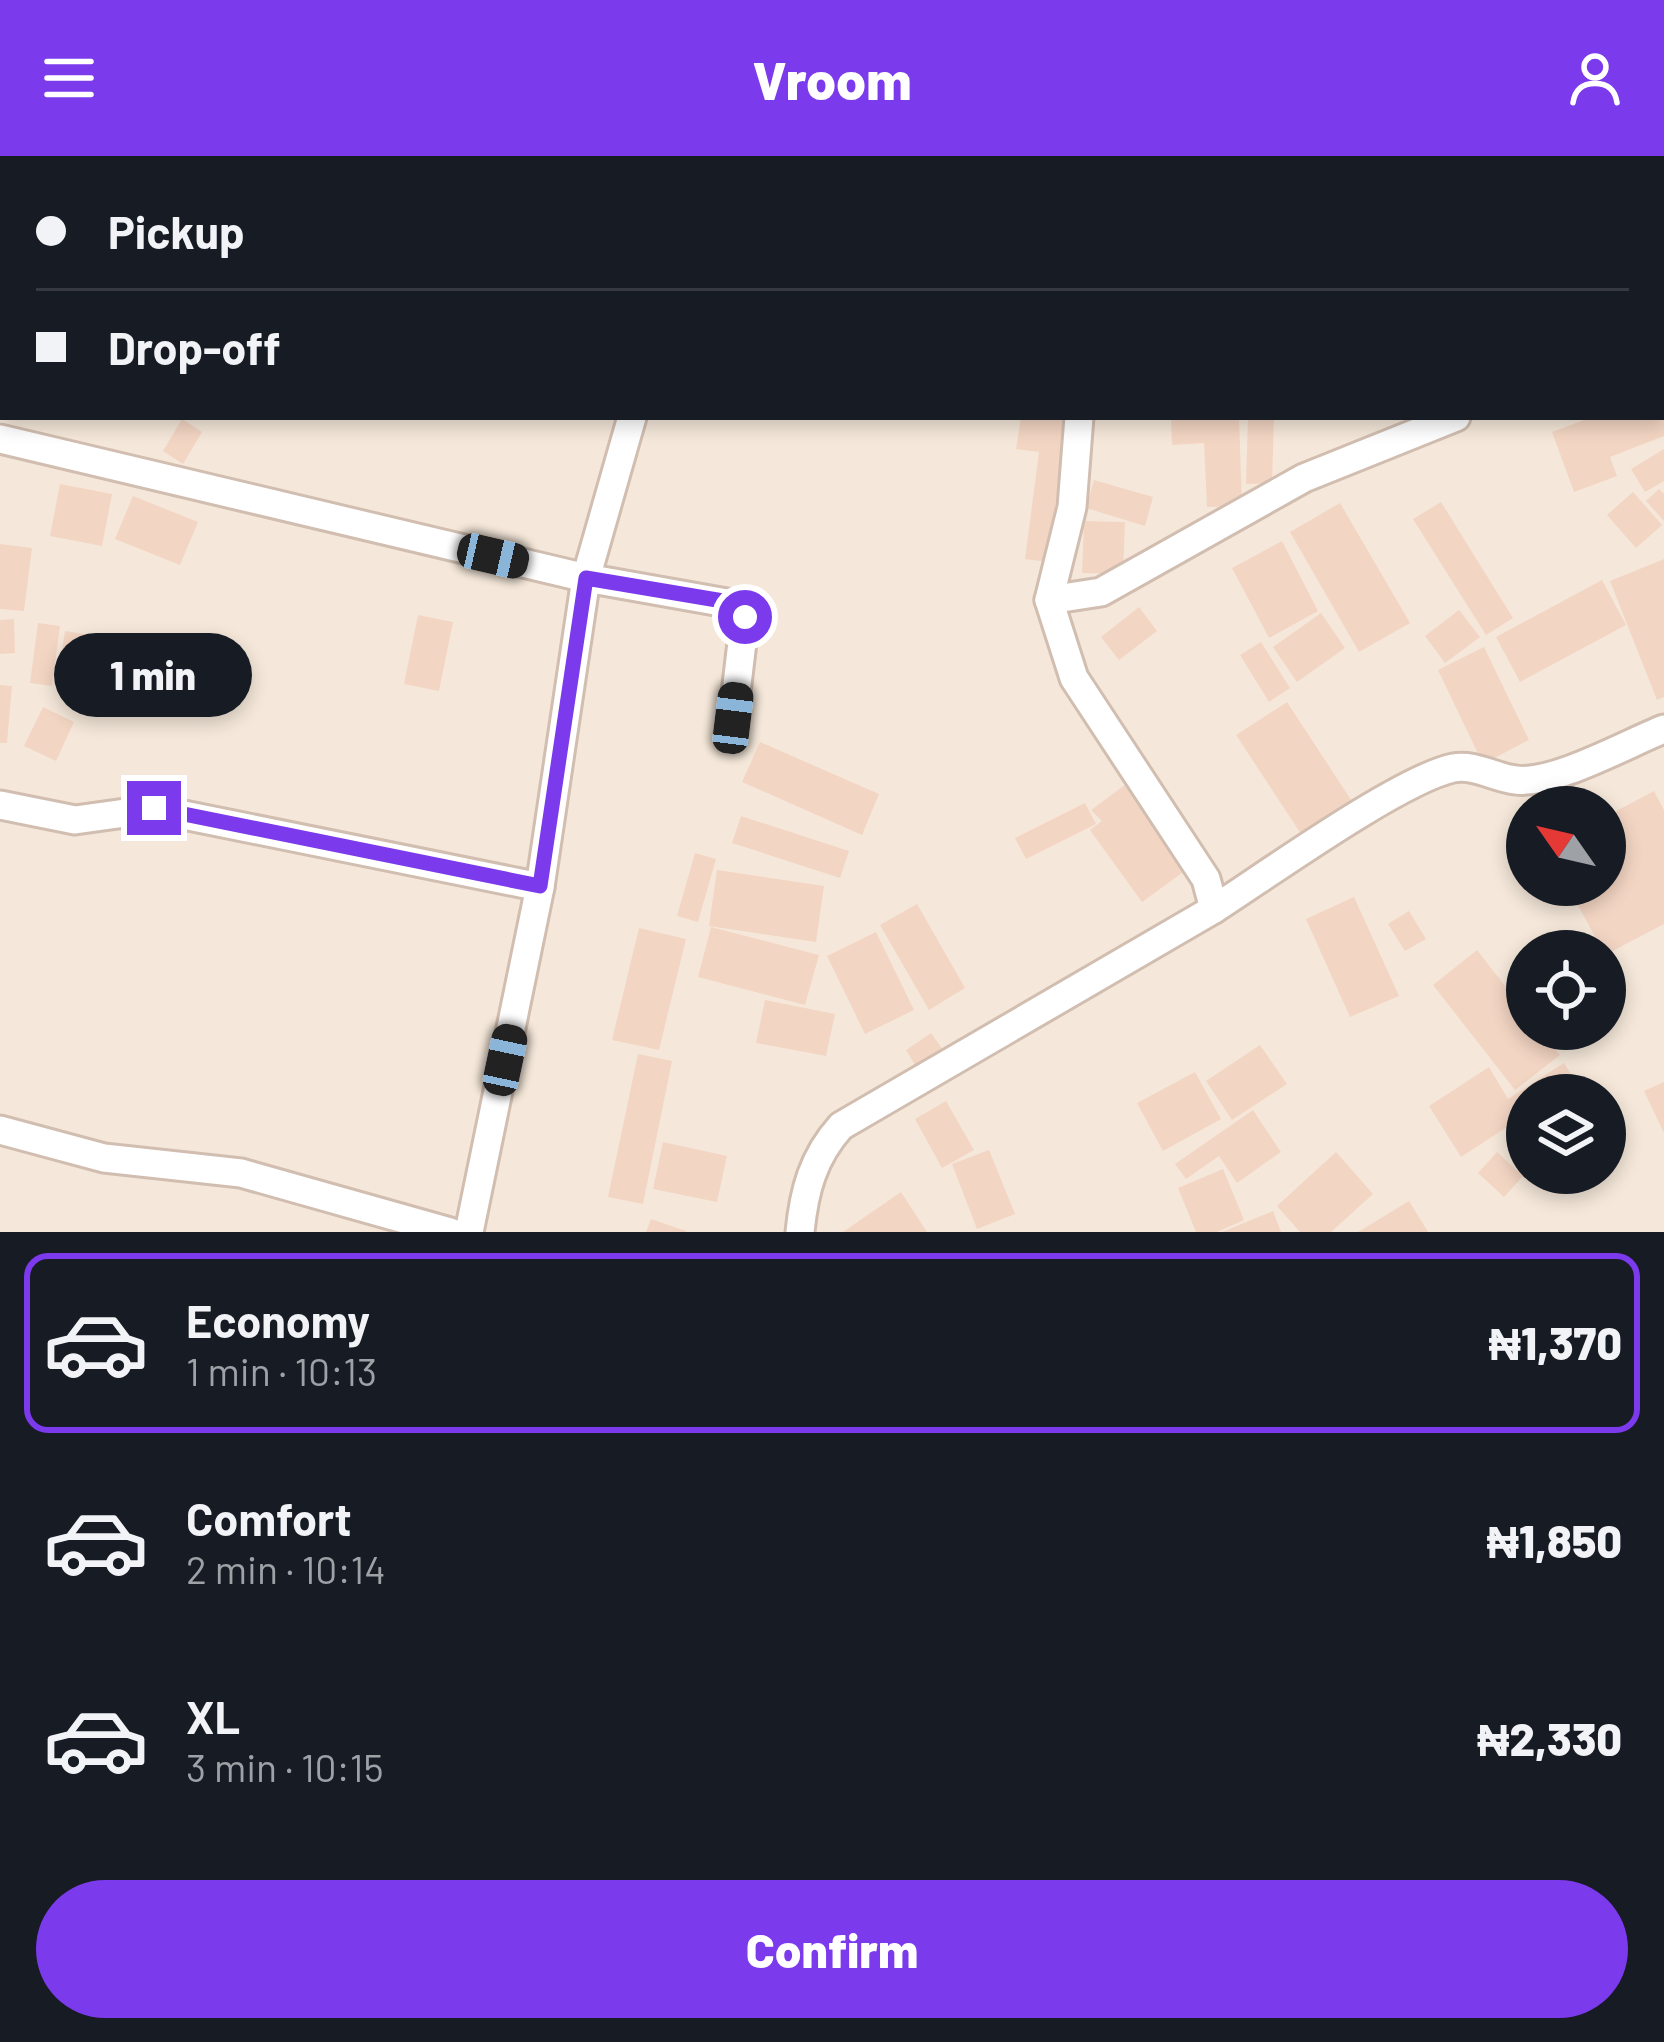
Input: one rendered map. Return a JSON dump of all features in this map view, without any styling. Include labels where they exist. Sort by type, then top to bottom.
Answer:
[{"type":"street","points":[[469,1232],[540,886],[586,578],[631,420]]},
{"type":"street","points":[[1079,420],[1072,507],[1049,600],[1075,678],[1206,879],[1214,909]]},
{"type":"street","points":[[1049,600],[1101,592],[1304,478],[1449,420]]},
{"type":"street","points":[[0,439],[586,578],[738,605],[745,617],[733,718]]},
{"type":"street","points":[[800,1232],[804,1198],[820,1148],[841,1126],[1214,909],[1396,795],[1450,769],[1468,767],[1518,781],[1550,776],[1664,728]]},
{"type":"street","points":[[0,805],[75,820],[154,808],[540,886]]},
{"type":"street","points":[[0,1130],[104,1158],[241,1173],[450,1232]]},
{"type":"shaded area","points":[[0,420],[1664,420],[1664,1232],[0,1232]]},
{"type":"building","points":[[181,420],[202,432],[183,464],[163,451]]},
{"type":"building","points":[[1021,420],[1067,420],[1048,562],[1025,559],[1039,452],[1016,449]]},
{"type":"building","points":[[1171,420],[1239,420],[1242,506],[1207,507],[1204,443],[1172,445]]},
{"type":"building","points":[[1248,420],[1274,420],[1272,483],[1246,484]]},
{"type":"building","points":[[1584,420],[1664,420],[1664,436],[1610,457],[1617,476],[1574,492],[1552,432]]},
{"type":"building","points":[[1664,449],[1664,481],[1645,492],[1631,469]]},
{"type":"building","points":[[1094,480],[1153,497],[1145,526],[1086,508]]},
{"type":"building","points":[[60,484],[112,494],[102,546],[50,536]]},
{"type":"building","points":[[1659,489],[1664,494],[1664,521],[1646,501]]},
{"type":"building","points":[[1633,492],[1662,525],[1636,548],[1607,515]]},
{"type":"building","points":[[133,496],[198,522],[180,565],[115,539]]},
{"type":"building","points":[[1441,502],[1513,618],[1486,635],[1413,519]]},
{"type":"building","points":[[1340,503],[1410,623],[1359,652],[1290,532]]},
{"type":"building","points":[[1084,521],[1125,522],[1123,574],[1082,573]]},
{"type":"building","points":[[1282,541],[1318,611],[1269,638],[1232,568]]},
{"type":"building","points":[[0,544],[32,548],[24,611],[0,609]]},
{"type":"building","points":[[1664,559],[1664,697],[1657,700],[1610,581]]},
{"type":"building","points":[[1602,580],[1626,625],[1520,682],[1496,637]]},
{"type":"building","points":[[1139,607],[1157,631],[1119,660],[1101,637]]},
{"type":"building","points":[[1459,610],[1480,637],[1445,663],[1425,636]]},
{"type":"building","points":[[1321,613],[1345,648],[1297,682],[1273,647]]},
{"type":"building","points":[[418,615],[453,622],[439,691],[404,684]]},
{"type":"building","points":[[14,619],[15,653],[0,654],[0,620]]},
{"type":"building","points":[[38,623],[60,626],[52,686],[30,683]]},
{"type":"building","points":[[65,631],[115,639],[108,684],[58,676]]},
{"type":"building","points":[[1261,642],[1290,688],[1269,702],[1240,655]]},
{"type":"building","points":[[1484,647],[1529,740],[1483,764],[1438,670]]},
{"type":"building","points":[[0,685],[12,686],[7,743],[0,743]]},
{"type":"building","points":[[1287,702],[1357,809],[1307,843],[1236,735]]},
{"type":"building","points":[[43,707],[74,722],[56,761],[24,746]]},
{"type":"building","points":[[760,742],[879,794],[862,835],[742,782]]},
{"type":"building","points":[[1125,785],[1186,870],[1142,902],[1090,830],[1102,821],[1091,810]]},
{"type":"building","points":[[1654,791],[1664,810],[1664,924],[1626,944],[1626,930],[1591,930],[1578,906],[1626,906],[1626,806]]},
{"type":"building","points":[[1085,803],[1096,824],[1026,859],[1015,838]]},
{"type":"building","points":[[741,816],[849,851],[840,878],[732,843]]},
{"type":"building","points":[[695,853],[716,859],[698,922],[677,916]]},
{"type":"building","points":[[717,870],[824,886],[816,942],[709,926]]},
{"type":"building","points":[[1354,897],[1399,996],[1350,1017],[1306,919]]},
{"type":"building","points":[[917,904],[965,988],[929,1010],[880,925]]},
{"type":"building","points":[[1409,911],[1426,939],[1405,951],[1388,924]]},
{"type":"building","points":[[711,927],[819,955],[805,1005],[698,977]]},
{"type":"building","points":[[639,928],[686,939],[659,1050],[612,1040]]},
{"type":"building","points":[[876,932],[914,1010],[865,1034],[827,956]]},
{"type":"building","points":[[1477,950],[1506,987],[1506,1050],[1556,1050],[1560,1055],[1536,1074],[1506,1074],[1506,1078],[1433,985]]},
{"type":"building","points":[[765,1000],[835,1014],[826,1056],[756,1043]]},
{"type":"building","points":[[931,1033],[943,1050],[917,1068],[906,1050]]},
{"type":"building","points":[[1260,1045],[1287,1084],[1232,1120],[1206,1081]]},
{"type":"building","points":[[638,1054],[672,1061],[643,1204],[608,1197]]},
{"type":"building","points":[[1564,1063],[1571,1074],[1547,1074]]},
{"type":"building","points":[[1489,1067],[1506,1096],[1506,1128],[1461,1157],[1429,1106]]},
{"type":"building","points":[[1195,1072],[1221,1119],[1163,1151],[1137,1103]]},
{"type":"building","points":[[1664,1082],[1664,1133],[1644,1091]]},
{"type":"building","points":[[946,1101],[974,1150],[942,1168],[915,1119]]},
{"type":"building","points":[[1253,1110],[1281,1152],[1237,1183],[1219,1156],[1186,1179],[1175,1164]]},
{"type":"building","points":[[663,1142],[727,1156],[717,1202],[653,1189]]},
{"type":"building","points":[[989,1150],[1015,1214],[977,1229],[952,1164]]},
{"type":"building","points":[[1336,1152],[1373,1194],[1331,1232],[1300,1232],[1277,1206]]},
{"type":"building","points":[[1497,1152],[1506,1160],[1507,1194],[1504,1197],[1478,1173]]},
{"type":"building","points":[[1223,1169],[1244,1220],[1217,1232],[1196,1232],[1178,1188]]},
{"type":"building","points":[[901,1192],[927,1232],[843,1232]]},
{"type":"building","points":[[1409,1201],[1428,1232],[1358,1232]]},
{"type":"building","points":[[1273,1211],[1281,1232],[1222,1232]]},
{"type":"building","points":[[651,1219],[686,1231],[686,1232],[646,1232]]},
{"type":"route","points":[[154,808],[540,886],[586,578],[729,602],[738,605],[745,617]]}]
